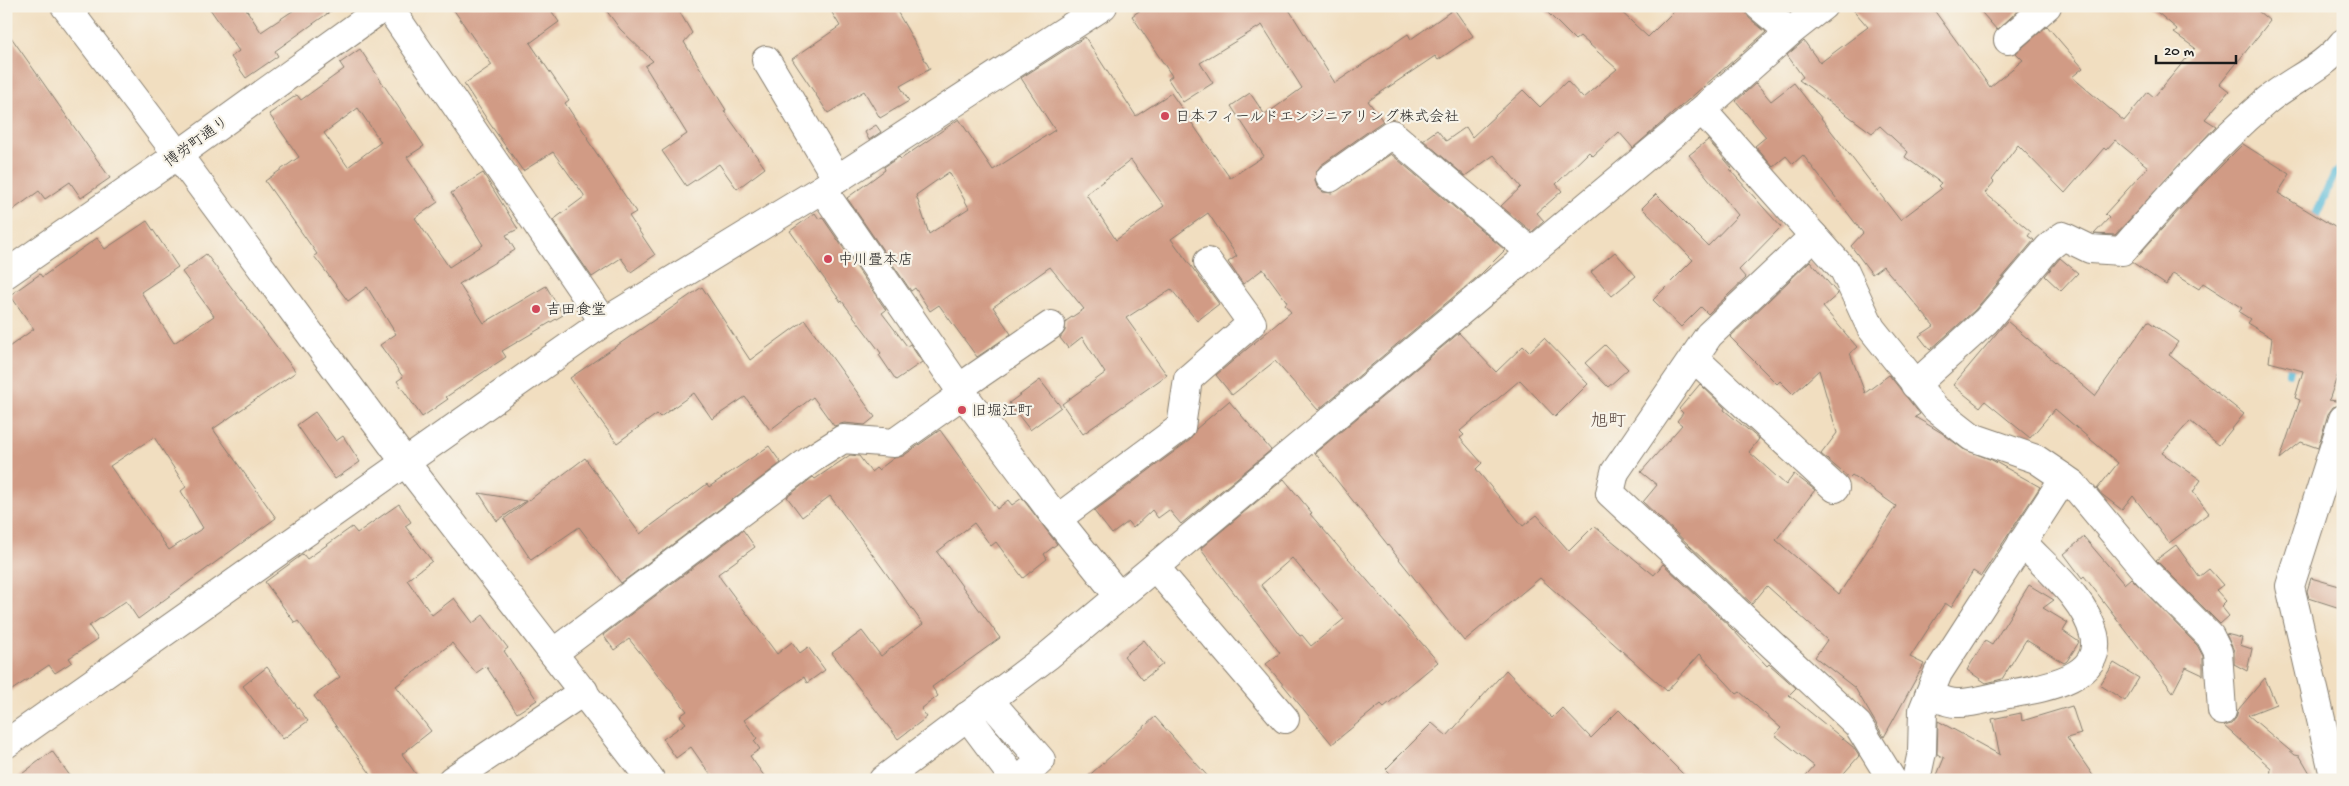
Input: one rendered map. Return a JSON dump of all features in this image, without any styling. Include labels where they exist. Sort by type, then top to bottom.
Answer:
[{"type":"street","points":[[65,6],[178,155],[405,462],[651,780]]},
{"type":"street","points":[[386,6],[604,322]]},
{"type":"street","name":"博労町通り","points":[[6,274],[178,155],[386,6]]},
{"type":"street","points":[[6,744],[604,322],[830,184],[1103,6]]},
{"type":"street","points":[[1759,6],[1790,32]]},
{"type":"street","points":[[883,780],[1049,655],[1118,595],[1155,567],[1702,110],[1790,32],[1823,6]]},
{"type":"street","points":[[2008,40],[2047,6]]},
{"type":"street","points":[[1915,385],[1986,321],[2048,248],[2063,236],[2090,249],[2122,251],[2224,138],[2277,92],[2333,56],[2343,43]]},
{"type":"street","points":[[766,60],[830,184],[961,391],[1056,519],[1118,595]]},
{"type":"street","points":[[1702,110],[1844,270],[1871,328],[1935,408],[1972,437],[2036,459],[2073,484],[2148,574],[2210,636],[2218,652],[2222,711]]},
{"type":"street","points":[[1330,178],[1392,134],[1531,252]]},
{"type":"street","points":[[1814,236],[1709,335],[1616,472],[1610,493],[1858,725],[1892,780]]},
{"type":"street","points":[[1056,519],[1181,427],[1188,380],[1252,323],[1208,262]]},
{"type":"street","points":[[553,653],[813,458],[843,439],[894,443],[1051,325]]},
{"type":"street","points":[[1694,358],[1835,488]]},
{"type":"street","points":[[2335,780],[2290,586],[2343,419]]},
{"type":"street","points":[[1916,780],[1922,752],[1923,710],[1938,673],[2064,478]]},
{"type":"street","points":[[1929,695],[1957,704],[2056,685],[2077,674],[2088,662],[2094,649],[2094,636],[2086,613],[2022,542]]},
{"type":"street","points":[[1155,567],[1285,719]]},
{"type":"street","points":[[452,780],[584,691]]},
{"type":"street","points":[[989,700],[1041,760],[1020,780]]},
{"type":"street","points":[[967,716],[1015,780]]},
{"type":"building","points":[[208,6],[244,6],[261,32],[300,6],[338,6],[275,51],[278,56],[246,78],[231,57],[239,51]]},
{"type":"building","points":[[451,6],[548,6],[559,22],[530,43],[569,100],[565,103],[636,212],[629,216],[655,255],[631,272],[621,258],[592,277],[553,220],[584,197],[584,195],[553,152],[523,171],[464,84],[492,65]]},
{"type":"building","points":[[603,6],[676,6],[692,33],[684,42],[726,110],[724,111],[765,168],[737,189],[719,164],[686,186],[662,151],[687,134],[645,66],[653,61],[620,29]]},
{"type":"building","points":[[828,6],[894,6],[930,69],[900,86],[909,101],[880,118],[864,91],[828,113],[792,59],[840,26]]},
{"type":"building","points":[[1146,6],[1292,6],[1288,8],[1335,83],[1408,34],[1411,39],[1454,9],[1473,36],[1438,60],[1435,56],[1368,101],[1383,121],[1321,165],[1316,172],[1315,180],[1317,187],[1323,192],[1332,193],[1391,154],[1505,250],[1481,274],[1318,410],[1275,361],[1232,395],[1216,375],[1291,312],[1285,305],[1287,302],[1263,269],[1243,284],[1228,262],[1237,256],[1208,213],[1171,239],[1219,304],[1197,321],[1171,289],[1126,318],[1167,375],[1083,434],[1062,404],[1105,373],[1082,337],[1068,348],[1060,338],[1065,331],[1066,321],[1084,309],[1050,267],[993,307],[1011,334],[977,357],[939,305],[930,311],[915,288],[911,291],[847,198],[885,170],[884,167],[899,157],[901,159],[959,119],[993,170],[1055,130],[1021,78],[1085,37],[1136,116],[1171,93],[1230,178],[1264,156],[1231,106],[1250,93],[1265,115],[1302,88],[1262,25],[1200,63],[1213,83],[1183,102],[1168,79],[1172,76],[1132,16]],"holes":[[[1131,160],[1164,206],[1116,240],[1086,194]],[[949,172],[969,208],[929,234],[916,195]]]},
{"type":"building","points":[[1541,6],[1615,6],[1648,37],[1679,6],[1744,6],[1749,18],[1766,32],[1633,148],[1619,132],[1593,156],[1589,152],[1556,184],[1562,191],[1537,213],[1544,221],[1532,232],[1501,206],[1521,187],[1494,155],[1465,176],[1423,140],[1437,130],[1446,141],[1466,127],[1472,137],[1523,90],[1540,107],[1567,81],[1583,98],[1617,69],[1580,36],[1575,40]]},
{"type":"building","points":[[1850,6],[1931,6],[1990,87],[2023,60],[2016,53],[2047,26],[2083,68],[2072,77],[2124,121],[2148,92],[2154,97],[2195,48],[2174,33],[2177,29],[2150,6],[2252,6],[2270,21],[2220,84],[2229,91],[2205,119],[2216,126],[2115,235],[2094,234],[2109,218],[2105,214],[2148,167],[2115,140],[2106,150],[2104,148],[2065,193],[2018,145],[1992,180],[1994,182],[1985,193],[2031,232],[2028,236],[2034,240],[1975,310],[1930,350],[1919,336],[1934,326],[1883,266],[1872,274],[1851,246],[1863,233],[1803,155],[1793,164],[1786,156],[1773,167],[1755,146],[1766,137],[1736,101],[1756,83],[1771,101],[1794,83],[1900,220],[1941,189],[1938,186],[1941,183],[1905,157],[1908,152],[1880,126],[1872,133],[1799,80],[1803,77],[1787,55],[1804,41],[1820,63],[1868,27]]},
{"type":"building","points":[[1976,6],[2023,6],[1997,30]]},
{"type":"building","points":[[6,30],[110,178],[81,198],[70,182],[45,199],[39,191],[6,215]]},
{"type":"building","points":[[360,49],[424,146],[407,157],[438,202],[415,218],[449,267],[483,245],[451,193],[483,173],[518,229],[506,235],[515,250],[459,284],[484,323],[546,286],[563,315],[502,351],[506,357],[446,397],[448,399],[422,417],[397,381],[403,377],[380,345],[396,334],[367,287],[348,301],[314,256],[317,254],[265,181],[299,157],[269,114],[297,95],[301,100],[344,69],[340,63]],"holes":[[[358,108],[381,142],[348,167],[324,133]]]},
{"type":"building","points":[[876,125],[881,132],[869,140],[865,132]]},
{"type":"building","points":[[1708,140],[1732,168],[1730,170],[1781,227],[1739,270],[1746,278],[1708,314],[1701,307],[1681,327],[1653,300],[1693,260],[1642,208],[1656,194],[1708,246],[1738,215],[1689,155]]},
{"type":"building","points":[[2243,144],[2290,174],[2278,193],[2343,232],[2343,360],[2329,400],[2343,402],[2343,404],[2333,407],[2328,414],[2318,448],[2301,442],[2280,459],[2300,400],[2295,398],[2303,371],[2269,362],[2272,338],[2247,323],[2250,319],[2239,312],[2242,308],[2203,283],[2199,289],[2173,273],[2166,285],[2132,262],[2202,185]]},
{"type":"building","points":[[815,213],[819,219],[822,217],[886,310],[882,313],[907,346],[910,344],[922,362],[896,380],[879,355],[881,353],[841,302],[790,231]]},
{"type":"building","points":[[147,221],[178,267],[141,292],[174,343],[214,316],[182,272],[206,254],[296,372],[213,429],[276,518],[138,619],[126,601],[89,626],[98,639],[69,658],[72,662],[55,673],[49,665],[6,694],[6,349],[34,329],[10,295],[40,274],[42,277],[97,238],[105,249]],"holes":[[[154,437],[186,487],[181,491],[203,528],[169,550],[110,466]]]},
{"type":"building","points":[[1615,252],[1636,276],[1612,296],[1591,272]]},
{"type":"building","points":[[2060,258],[2078,273],[2061,291],[2045,276]]},
{"type":"building","points":[[1810,261],[1838,294],[1823,307],[1857,347],[1850,353],[1865,393],[1889,375],[1920,414],[1915,417],[1942,433],[1963,449],[1992,460],[2040,487],[1981,576],[1973,571],[1951,607],[1945,603],[1910,657],[1924,664],[1884,737],[1855,688],[1815,657],[1827,640],[1767,586],[1752,604],[1643,502],[1657,485],[1641,472],[1682,425],[1677,421],[1683,413],[1679,409],[1700,384],[1725,408],[1724,410],[1759,439],[1749,452],[1786,485],[1794,474],[1815,490],[1776,540],[1839,594],[1896,506],[1852,475],[1849,478],[1821,454],[1837,433],[1819,370],[1793,394],[1780,381],[1777,384],[1730,337]]},
{"type":"building","points":[[702,287],[750,360],[805,320],[875,417],[865,425],[844,423],[834,426],[813,397],[770,430],[745,397],[712,419],[694,393],[660,417],[657,414],[617,443],[570,378]]},
{"type":"building","points":[[2007,321],[2095,396],[2148,321],[2178,342],[2169,355],[2244,414],[2219,445],[2190,421],[2162,453],[2201,480],[2193,492],[2209,513],[2169,543],[2133,496],[2122,510],[2100,493],[2097,489],[2118,463],[2055,409],[2030,438],[1985,401],[1980,407],[1953,385]]},
{"type":"building","points":[[1459,333],[1496,372],[1523,346],[1529,352],[1544,338],[1588,384],[1555,417],[1520,380],[1460,431],[1464,435],[1460,438],[1482,463],[1476,469],[1523,526],[1537,515],[1569,551],[1594,526],[1654,575],[1663,564],[1731,628],[1767,666],[1769,664],[1796,688],[1789,695],[1853,747],[1859,756],[1838,780],[1802,780],[1814,766],[1775,735],[1781,728],[1740,692],[1737,694],[1700,654],[1667,691],[1540,578],[1464,641],[1315,453]]},
{"type":"building","points":[[1605,345],[1628,369],[1608,387],[1585,363]]},
{"type":"building","points":[[1040,380],[1061,407],[1030,430],[1009,403]]},
{"type":"building","points":[[1229,401],[1271,450],[1181,524],[1169,510],[1158,518],[1152,510],[1133,528],[1128,522],[1112,534],[1094,511],[1190,440],[1196,429]]},
{"type":"building","points":[[315,412],[336,441],[343,436],[360,462],[335,479],[297,425]]},
{"type":"building","points":[[940,430],[997,509],[1008,500],[1012,505],[1022,498],[1057,544],[1044,554],[1047,559],[1023,578],[996,542],[991,546],[974,523],[937,552],[1000,638],[932,687],[938,696],[921,709],[927,717],[898,739],[832,653],[862,631],[881,656],[923,624],[830,496],[802,517],[787,497],[813,477],[815,479],[850,455],[859,456],[871,472],[876,468],[878,470],[894,458],[903,456]]},
{"type":"building","points":[[769,446],[781,463],[621,583],[579,527],[531,560],[504,519],[585,458],[640,534],[707,484],[709,487]]},
{"type":"building","points":[[1284,479],[1312,513],[1310,514],[1438,662],[1384,707],[1381,704],[1332,744],[1266,664],[1280,653],[1201,548]],"holes":[[[1292,558],[1344,619],[1311,646],[1302,635],[1300,636],[1261,585]]]},
{"type":"building","points":[[479,493],[526,501],[497,521]]},
{"type":"building","points":[[399,504],[411,522],[405,526],[432,561],[407,580],[432,615],[454,598],[473,623],[483,615],[508,648],[504,651],[537,700],[517,713],[486,666],[476,673],[452,643],[396,686],[431,731],[402,754],[420,780],[375,780],[314,696],[340,677],[298,621],[295,623],[265,582],[303,554],[307,559],[352,527],[357,533]]},
{"type":"building","points":[[743,530],[755,547],[718,574],[777,654],[792,642],[800,653],[808,647],[825,670],[807,683],[804,677],[744,720],[757,738],[754,741],[760,749],[750,756],[767,780],[714,780],[691,747],[676,758],[663,739],[686,723],[680,716],[687,711],[629,639],[614,650],[603,635]]},
{"type":"building","points":[[2084,537],[2124,584],[2131,578],[2197,645],[2203,656],[2203,675],[2186,667],[2173,692],[2084,576],[2082,578],[2064,554]]},
{"type":"building","points":[[2176,545],[2199,577],[2209,569],[2223,585],[2216,590],[2226,601],[2221,606],[2229,616],[2220,624],[2156,560]]},
{"type":"building","points":[[2311,578],[2343,587],[2343,609],[2309,598],[2307,591]]},
{"type":"building","points":[[2029,585],[2054,600],[2043,608],[2068,623],[2063,631],[2079,642],[2064,663],[2026,640],[2002,679],[1986,683],[1967,670],[1985,641],[1992,645]]},
{"type":"building","points":[[2226,634],[2242,638],[2240,645],[2252,649],[2247,671],[2234,664],[2234,651]]},
{"type":"building","points":[[1144,640],[1163,664],[1143,680],[1124,656]]},
{"type":"building","points":[[2114,663],[2139,678],[2125,701],[2100,685]]},
{"type":"building","points":[[267,667],[308,721],[283,739],[243,686]]},
{"type":"building","points":[[1506,670],[1552,718],[1562,708],[1591,738],[1619,710],[1689,780],[1397,780],[1386,769],[1432,723],[1447,736]]},
{"type":"building","points":[[2265,678],[2276,704],[2248,715],[2295,755],[2300,756],[2314,780],[2270,780],[2271,768],[2224,726],[2231,724],[2236,718],[2238,710]]},
{"type":"building","points":[[2072,706],[2081,734],[2067,738],[2096,780],[1935,780],[1944,758],[1937,754],[1938,721],[2000,755],[1992,719],[2021,713],[2022,721]]},
{"type":"building","points":[[1155,717],[1211,780],[1084,780]]},
{"type":"building","points":[[52,751],[73,780],[14,780]]},
{"type":"waterway","points":[[2312,224],[2335,173],[2343,167]]},
{"type":"waterway","points":[[2289,373],[2292,358]]},
{"type":"place","name":"日本フィールドエンジニアリング株式会社","points":[[1165,116]]},
{"type":"place","name":"中川畳本店","points":[[828,259]]},
{"type":"place","name":"吉田食堂","points":[[536,309]]},
{"type":"place","name":"旧堀江町","points":[[962,410]]},
{"type":"district","name":"旭町","points":[[1608,420]]}]
